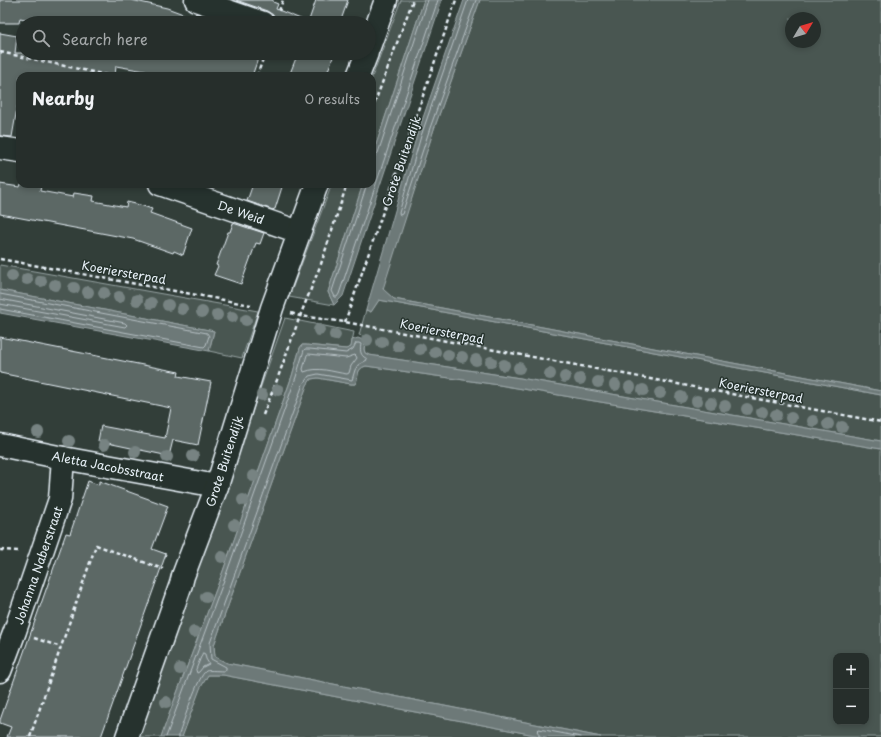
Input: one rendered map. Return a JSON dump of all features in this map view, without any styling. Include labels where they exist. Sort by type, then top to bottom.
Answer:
[{"type":"street","points":[[196,0],[243,16]]},
{"type":"street","points":[[376,24],[386,0]]},
{"type":"street","points":[[0,148],[16,151]]},
{"type":"street","name":"De Weid","points":[[172,188],[299,232]]},
{"type":"street","name":"Grote Buitendijk","points":[[127,737],[182,584],[183,576],[217,486],[272,308],[316,188]]},
{"type":"street","name":"Aletta Jacobsstraat","points":[[0,445],[217,486]]},
{"type":"street","name":"Johanna Naberstraat","points":[[0,671],[60,499],[63,458]]},
{"type":"path","points":[[376,99],[412,0]]},
{"type":"path","name":"Grote Buitendijk","points":[[345,322],[456,0]]},
{"type":"path","points":[[0,52],[16,55]]},
{"type":"path","points":[[37,60],[92,72]]},
{"type":"path","points":[[258,72],[262,60]]},
{"type":"path","points":[[300,316],[321,264],[346,188]]},
{"type":"path","name":"Koeriersterpad","points":[[0,258],[288,311],[300,316],[345,322],[881,422]]},
{"type":"path","points":[[30,737],[96,545],[183,576]]},
{"type":"path","points":[[15,631],[61,648]]},
{"type":"shaded area","points":[[401,0],[424,0],[376,145],[376,72],[374,72]]},
{"type":"shaded area","points":[[480,0],[881,0],[881,391],[394,299],[382,289],[434,129]]},
{"type":"shaded area","points":[[330,188],[362,188],[328,292],[334,305],[289,297]]},
{"type":"shaded area","points":[[0,265],[258,311],[242,358],[209,351],[214,331],[0,290]]},
{"type":"shaded area","points":[[379,300],[881,395],[881,441],[520,378],[369,355],[365,353],[364,349],[366,337],[359,335],[366,310],[371,312]]},
{"type":"shaded area","points":[[285,318],[354,332],[351,347],[346,349],[302,345],[300,348],[292,376],[223,571],[161,737],[138,737]]},
{"type":"shaded area","points":[[366,366],[499,385],[881,449],[881,737],[601,737],[227,663],[215,657],[214,645],[307,385],[311,379],[318,378],[355,384],[360,369]]},
{"type":"shaded area","points":[[208,675],[223,675],[545,737],[182,737],[200,688]]},
{"type":"water","points":[[424,0],[442,0],[343,296],[334,305],[328,292],[362,188],[376,188],[376,145]]},
{"type":"water","points":[[464,0],[480,0],[434,129],[383,289],[394,299],[881,391],[881,395],[379,300],[371,312],[366,310],[417,135]]},
{"type":"water","points":[[0,290],[214,331],[209,351],[0,313]]},
{"type":"water","points":[[358,338],[363,340],[365,343],[365,353],[369,355],[520,378],[881,441],[881,449],[499,385],[366,366],[360,369],[355,384],[318,378],[311,379],[307,385],[214,645],[215,657],[227,663],[601,737],[545,737],[223,675],[208,675],[200,689],[182,737],[161,737],[223,571],[292,376],[300,348],[302,345],[306,345],[346,349],[351,347],[352,340]]},
{"type":"building","points":[[0,0],[131,0],[167,8],[189,16],[16,16],[16,23],[0,23]]},
{"type":"building","points":[[236,0],[273,0],[273,2],[278,4],[276,9],[293,16],[273,16],[267,11]]},
{"type":"building","points":[[316,0],[348,0],[342,16],[310,16]]},
{"type":"building","points":[[196,13],[204,16],[195,16]]},
{"type":"building","points":[[0,33],[16,36],[16,60],[258,60],[253,72],[148,72],[116,66],[115,72],[16,72],[16,114],[12,137],[0,136]]},
{"type":"building","points":[[295,60],[332,60],[327,72],[291,72]]},
{"type":"building","points":[[0,184],[16,186],[16,188],[41,188],[40,191],[73,197],[74,193],[94,196],[93,201],[126,207],[127,202],[152,209],[150,213],[192,228],[183,255],[133,239],[0,214]]},
{"type":"building","points":[[252,188],[282,188],[275,209],[273,210],[247,201]]},
{"type":"building","points":[[233,223],[264,233],[260,244],[256,243],[241,284],[214,275],[228,232],[230,232]]},
{"type":"building","points":[[0,337],[179,372],[178,376],[211,382],[198,445],[173,440],[169,456],[98,441],[101,426],[165,438],[171,408],[0,373]]},
{"type":"building","points":[[88,481],[99,485],[99,481],[168,506],[152,549],[166,554],[101,737],[7,737],[11,727],[0,723],[0,720],[66,533],[70,534]]}]
